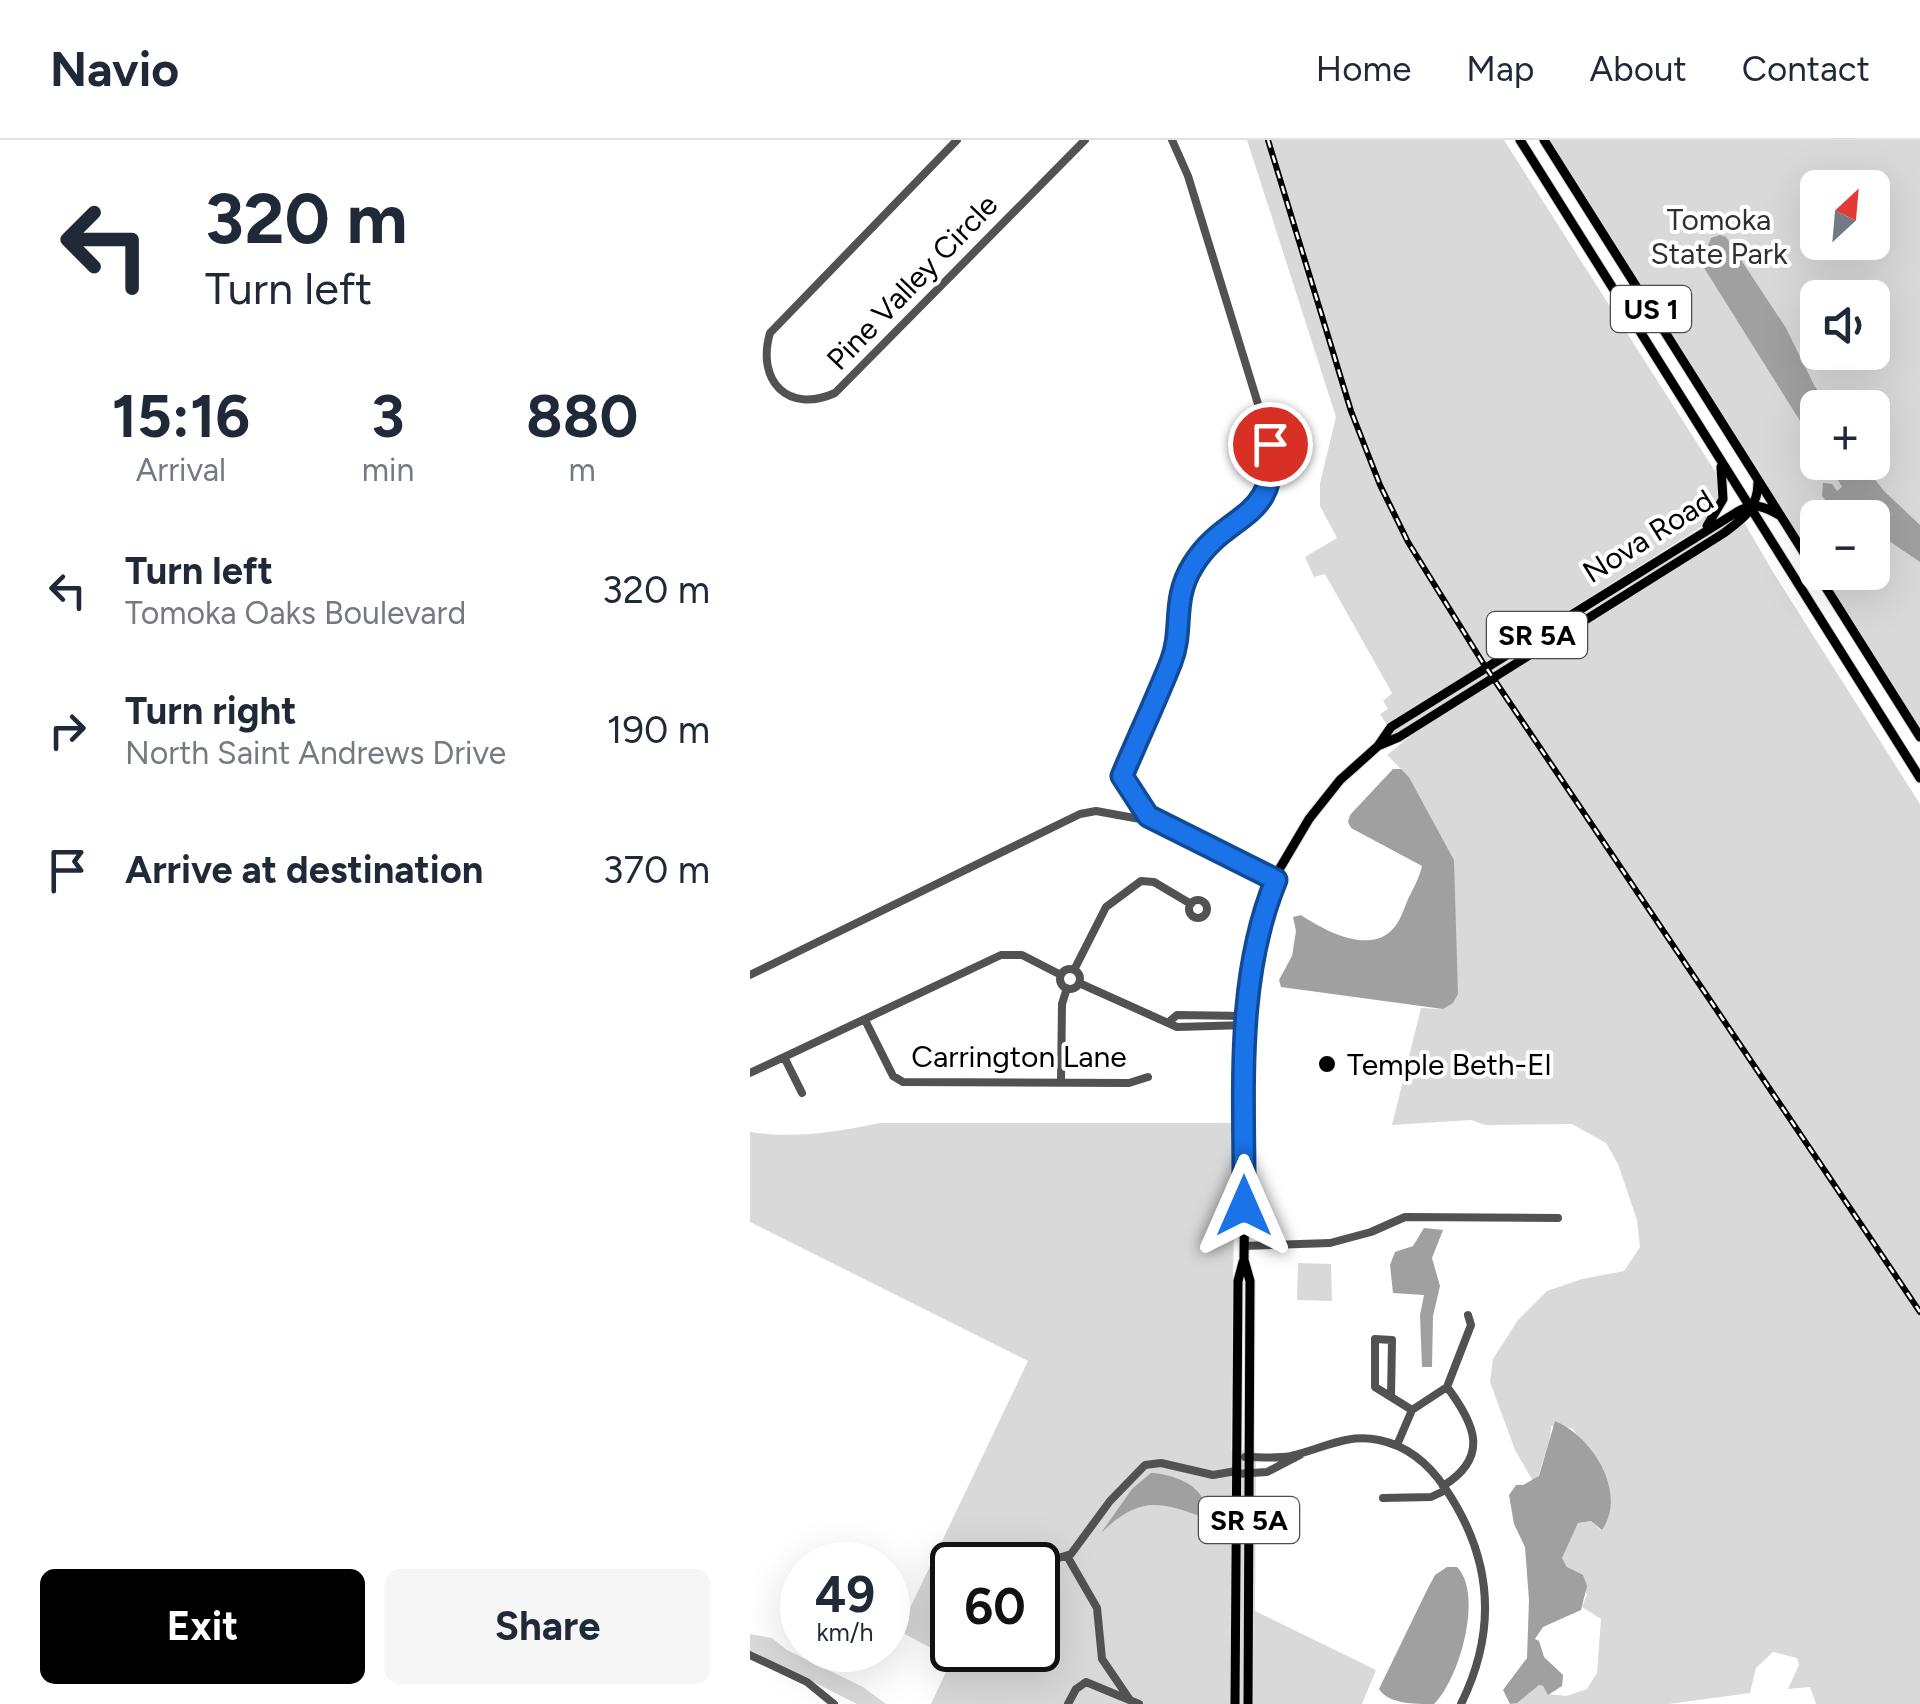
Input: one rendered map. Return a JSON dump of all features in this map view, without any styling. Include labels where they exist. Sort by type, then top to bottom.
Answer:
[{"type":"main road","name":"US 1","points":[[1520,140],[1920,778]]},
{"type":"main road","name":"US 1","points":[[1544,140],[1920,737]]},
{"type":"main road","points":[[1703,530],[1724,499],[1720,459]]},
{"type":"main road","points":[[1757,478],[1752,507],[1781,516]]},
{"type":"main road","name":"Nova Road","points":[[1244,1260],[1246,1020],[1254,943],[1294,843],[1322,802],[1378,746],[1391,727],[1703,530],[1752,507]]},
{"type":"main road","name":"Nova Road","points":[[1378,746],[1724,533],[1752,507]]},
{"type":"main road","name":"SR 5A","points":[[1244,1260],[1250,1281],[1248,1704]]},
{"type":"main road","name":"SR 5A","points":[[1235,1704],[1238,1281],[1244,1260]]},
{"type":"main road","points":[[1236,1592],[1250,1609]]},
{"type":"street","name":"Pine Valley Circle","points":[[956,140],[770,334],[765,350],[766,369],[784,394],[820,400],[835,393],[1085,140]]},
{"type":"street","points":[[1172,140],[1188,176],[1268,436],[1273,467],[1267,494],[1247,516],[1216,535],[1183,584],[1172,660],[1122,776],[1148,816],[1276,880]]},
{"type":"street","points":[[750,975],[1080,814],[1096,811],[1160,822]]},
{"type":"street","points":[[1074,970],[1106,907],[1141,882],[1154,882],[1191,904]]},
{"type":"street","points":[[750,1072],[1001,955],[1022,955],[1061,975]]},
{"type":"street","points":[[1067,988],[1061,981],[1065,970],[1074,970],[1079,983]]},
{"type":"street","points":[[1067,988],[1079,983],[1176,1027],[1246,1020]]},
{"type":"street","points":[[1061,1080],[1062,1004],[1067,988]]},
{"type":"street","points":[[1170,1022],[1177,1016],[1246,1020]]},
{"type":"street","points":[[1206,1016],[1206,1027]]},
{"type":"street","name":"Carrington Lane","points":[[865,1020],[892,1076],[902,1082],[1129,1083],[1148,1077]]},
{"type":"street","points":[[784,1057],[802,1093]]},
{"type":"street","points":[[1244,1246],[1330,1242],[1371,1232],[1405,1217],[1558,1218]]},
{"type":"street","points":[[1396,1445],[1412,1410],[1447,1387],[1471,1326],[1468,1315]]},
{"type":"street","points":[[1391,1396],[1392,1340],[1375,1339],[1376,1387],[1412,1410]]},
{"type":"street","points":[[1383,1498],[1430,1496],[1464,1472],[1474,1445],[1472,1429],[1447,1387]]},
{"type":"street","points":[[1237,1458],[1286,1457],[1343,1438],[1369,1438],[1396,1445],[1430,1468],[1473,1535],[1484,1584],[1485,1622],[1480,1656],[1461,1704]]},
{"type":"street","points":[[1060,1558],[1076,1550],[1127,1480],[1145,1465],[1162,1463],[1213,1474],[1250,1474],[1267,1472],[1303,1452]]},
{"type":"street","points":[[1067,1556],[1097,1608],[1102,1658],[1135,1702]]},
{"type":"street","points":[[750,1655],[807,1682],[834,1704]]},
{"type":"street","points":[[1068,1704],[1076,1689],[1086,1682],[1135,1702]]},
{"type":"green space","points":[[1247,140],[1504,140],[1720,479],[1720,498],[1701,527],[1387,725],[1380,714],[1388,709],[1383,701],[1392,693],[1325,574],[1314,577],[1305,557],[1337,538],[1320,506],[1320,483],[1336,417]]},
{"type":"green space","name":"Tomoka State Park","points":[[1544,140],[1920,140],[1920,737],[1827,590],[1890,590],[1890,500],[1800,500],[1800,546]]},
{"type":"green space","points":[[1744,522],[1920,804],[1920,1704],[1816,1704],[1810,1687],[1788,1689],[1799,1665],[1797,1658],[1773,1652],[1756,1668],[1750,1693],[1669,1704],[1512,1704],[1539,1685],[1548,1694],[1566,1696],[1587,1689],[1597,1673],[1601,1619],[1582,1607],[1587,1594],[1561,1558],[1578,1523],[1591,1521],[1601,1530],[1610,1500],[1605,1476],[1572,1428],[1551,1426],[1539,1476],[1533,1481],[1515,1450],[1490,1382],[1493,1359],[1518,1320],[1547,1291],[1624,1271],[1640,1247],[1637,1220],[1618,1164],[1606,1143],[1572,1124],[1485,1125],[1471,1120],[1392,1125],[1421,1008],[1444,1009],[1454,860],[1409,777],[1387,755],[1423,726]]},
{"type":"green space","points":[[1680,549],[1685,553],[1393,735],[1394,730]]},
{"type":"green space","points":[[880,1123],[1235,1123],[1231,1450],[1256,1452],[1255,1611],[1376,1670],[1362,1704],[931,1704],[946,1672],[1060,1672],[1060,1542],[942,1542],[1028,1361],[750,1222],[750,1132],[832,1132]]},
{"type":"green space","points":[[1298,1263],[1331,1264],[1332,1301],[1297,1300]]},
{"type":"green space","points":[[930,1566],[930,1647],[910,1637],[910,1608]]},
{"type":"green space","points":[[750,1634],[772,1638],[780,1644],[780,1665],[750,1650]]},
{"type":"green space","points":[[794,1672],[832,1672],[886,1704],[857,1704]]},
{"type":"shaded area","points":[[1726,237],[1786,328],[1800,356],[1800,370],[1807,370],[1817,390],[1800,390],[1800,421],[1701,263],[1711,238]]},
{"type":"shaded area","points":[[1838,480],[1875,480],[1920,525],[1920,562],[1890,542],[1890,500],[1824,500],[1823,483],[1832,484],[1837,491],[1842,487]]},
{"type":"shaded area","points":[[1393,769],[1401,769],[1409,777],[1454,860],[1458,994],[1443,1009],[1281,987],[1279,980],[1292,956],[1296,931],[1293,917],[1301,915],[1320,927],[1357,940],[1381,937],[1400,919],[1422,866],[1351,828],[1348,822],[1350,815]]},
{"type":"shaded area","points":[[1424,1228],[1443,1230],[1432,1258],[1440,1286],[1433,1316],[1432,1367],[1422,1367],[1420,1315],[1424,1295],[1393,1293],[1390,1265],[1395,1252],[1413,1246]]},
{"type":"shaded area","points":[[1555,1421],[1582,1439],[1602,1467],[1611,1499],[1609,1515],[1602,1530],[1591,1521],[1578,1523],[1562,1558],[1567,1567],[1583,1575],[1587,1586],[1581,1610],[1543,1627],[1535,1639],[1544,1657],[1563,1675],[1562,1686],[1548,1695],[1539,1685],[1510,1704],[1503,1690],[1527,1658],[1529,1600],[1525,1547],[1514,1524],[1509,1495],[1516,1485],[1539,1476]]},
{"type":"shaded area","points":[[1151,1473],[1179,1479],[1196,1489],[1205,1505],[1205,1514],[1148,1505],[1125,1513],[1101,1533],[1132,1489]]},
{"type":"shaded area","points":[[1447,1567],[1457,1567],[1468,1596],[1465,1637],[1452,1676],[1434,1704],[1395,1700],[1379,1689],[1435,1575]]},
{"type":"railway","points":[[1268,140],[1351,411],[1408,542],[1483,663],[1920,1312]]},
{"type":"place","name":"Temple Beth-El","points":[[1327,1064]]},
{"type":"route","points":[[1244,1206],[1249,969],[1276,880],[1148,816],[1122,776],[1172,660],[1183,584],[1216,535],[1247,516],[1267,494],[1273,467],[1270,444]]}]
